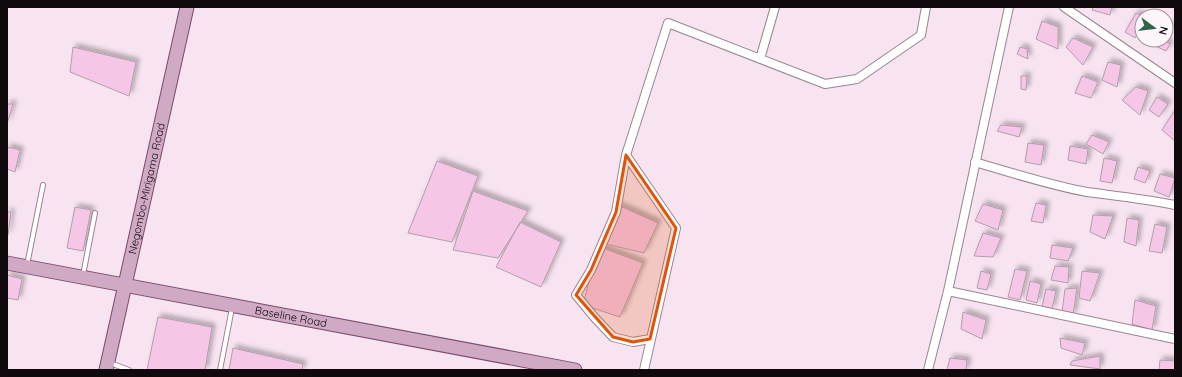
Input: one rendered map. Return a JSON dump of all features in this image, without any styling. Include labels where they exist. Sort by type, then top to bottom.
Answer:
[{"type":"main road","name":"Negombo-Mirigama Road","points":[[107,366],[188,7]]},
{"type":"main road","name":"Baseline Road","points":[[7,263],[576,370]]},
{"type":"street","points":[[760,59],[775,7]]},
{"type":"street","points":[[650,339],[633,342],[613,337],[576,295],[591,270],[616,212],[626,155],[668,23],[825,84],[857,79],[921,35],[926,7]]},
{"type":"street","points":[[928,370],[948,291],[1009,7]]},
{"type":"street","points":[[1064,7],[1175,83]]},
{"type":"street","points":[[626,155],[676,228],[644,370]]},
{"type":"street","points":[[975,162],[1030,179],[1087,192],[1148,199],[1175,205]]},
{"type":"street","points":[[948,291],[1175,339]]},
{"type":"lane","points":[[27,266],[43,185]]},
{"type":"lane","points":[[83,277],[95,213]]},
{"type":"lane","points":[[220,370],[233,306]]},
{"type":"lane","points":[[107,366],[129,370]]},
{"type":"highlighted area","points":[[626,155],[676,228],[650,339],[633,342],[613,337],[576,295],[591,270],[616,212]]},
{"type":"building","points":[[1093,7],[1112,7],[1110,15],[1092,10]]},
{"type":"building","points":[[1134,16],[1134,37],[1125,32]]},
{"type":"building","points":[[1042,21],[1058,27],[1058,49],[1036,39]]},
{"type":"building","points":[[1073,38],[1093,47],[1083,65],[1066,47]]},
{"type":"building","points":[[73,47],[136,62],[129,96],[70,72]]},
{"type":"building","points":[[1020,47],[1027,49],[1028,59],[1017,54]]},
{"type":"building","points":[[1160,48],[1168,48],[1166,51]]},
{"type":"building","points":[[1108,62],[1121,65],[1117,87],[1102,80]]},
{"type":"building","points":[[1021,76],[1027,76],[1026,90],[1021,89]]},
{"type":"building","points":[[1082,76],[1098,82],[1091,98],[1075,93]]},
{"type":"building","points":[[1136,87],[1148,91],[1140,115],[1122,100]]},
{"type":"building","points":[[1157,97],[1168,104],[1159,117],[1149,110]]},
{"type":"building","points":[[7,104],[13,104],[7,124]]},
{"type":"building","points":[[1175,110],[1175,141],[1162,130]]},
{"type":"building","points":[[1001,125],[1022,127],[1019,137],[997,131]]},
{"type":"building","points":[[1092,135],[1109,142],[1103,154],[1086,144]]},
{"type":"building","points":[[1028,143],[1044,145],[1041,165],[1025,162]]},
{"type":"building","points":[[1070,146],[1088,149],[1086,164],[1068,160]]},
{"type":"building","points":[[7,147],[20,150],[15,172],[7,169]]},
{"type":"building","points":[[1104,158],[1117,161],[1112,183],[1100,181]]},
{"type":"building","points":[[437,161],[478,176],[452,242],[408,233]]},
{"type":"building","points":[[1138,167],[1150,171],[1145,183],[1134,179]]},
{"type":"building","points":[[1160,174],[1175,178],[1169,197],[1154,191]]},
{"type":"building","points":[[473,191],[528,211],[498,258],[453,250]]},
{"type":"building","points":[[1036,203],[1046,205],[1043,223],[1031,221]]},
{"type":"building","points":[[983,204],[1003,210],[998,230],[975,221]]},
{"type":"building","points":[[618,205],[658,223],[644,253],[606,244]]},
{"type":"building","points":[[75,207],[91,210],[83,251],[67,248]]},
{"type":"building","points":[[7,212],[11,212],[8,235],[7,235]]},
{"type":"building","points":[[1093,215],[1113,216],[1105,239],[1090,232]]},
{"type":"building","points":[[1127,218],[1139,220],[1136,246],[1124,242]]},
{"type":"building","points":[[520,222],[561,242],[541,287],[496,267]]},
{"type":"building","points":[[1155,224],[1167,227],[1162,253],[1149,251]]},
{"type":"building","points":[[983,233],[1001,238],[993,257],[974,256]]},
{"type":"building","points":[[1052,245],[1073,248],[1068,261],[1050,258]]},
{"type":"building","points":[[598,246],[643,263],[620,317],[583,305]]},
{"type":"building","points":[[1055,266],[1069,267],[1068,283],[1051,280]]},
{"type":"building","points":[[1015,269],[1027,271],[1020,300],[1008,297]]},
{"type":"building","points":[[981,271],[991,274],[987,290],[977,288]]},
{"type":"building","points":[[1082,271],[1100,273],[1090,301],[1079,298]]},
{"type":"building","points":[[7,275],[22,279],[18,300],[7,298]]},
{"type":"building","points":[[1030,281],[1041,284],[1037,303],[1026,300]]},
{"type":"building","points":[[1077,288],[1073,315],[1062,312],[1065,289]]},
{"type":"building","points":[[1046,289],[1056,291],[1052,309],[1042,307]]},
{"type":"building","points":[[1135,300],[1156,306],[1152,330],[1132,324]]},
{"type":"building","points":[[963,312],[986,320],[982,339],[961,329]]},
{"type":"building","points":[[158,317],[212,327],[205,370],[147,370]]},
{"type":"building","points":[[1060,338],[1085,343],[1082,355],[1061,348]]},
{"type":"building","points":[[233,348],[303,364],[302,370],[229,370]]},
{"type":"building","points":[[1100,356],[1100,369],[1070,365],[1072,361]]},
{"type":"building","points":[[950,358],[967,360],[966,370],[947,370]]},
{"type":"building","points":[[1160,360],[1175,361],[1175,370],[1159,370]]}]
